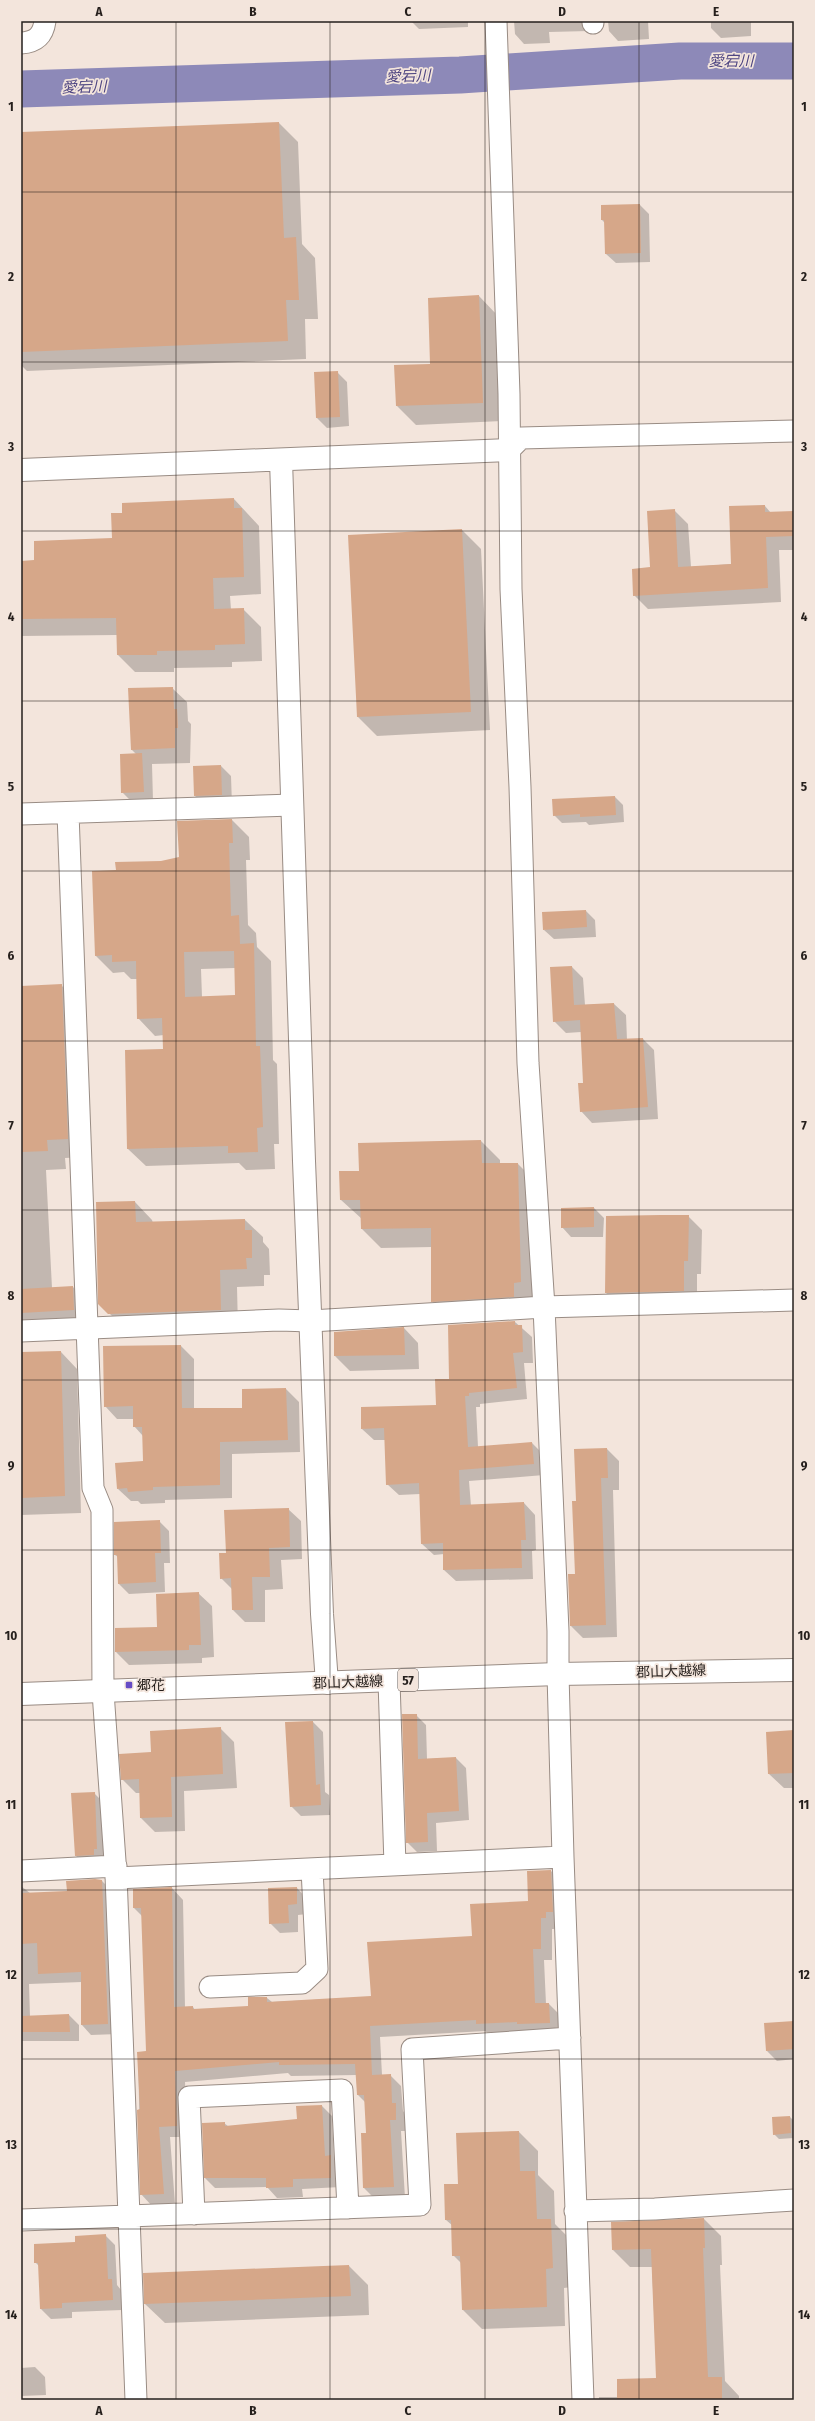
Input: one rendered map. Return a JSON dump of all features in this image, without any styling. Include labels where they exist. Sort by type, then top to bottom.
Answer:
[{"type":"street","points":[[21,43],[34,42],[39,37],[45,21]]},
{"type":"street","points":[[496,21],[509,394],[508,450],[511,589],[520,787],[528,1063],[544,1307],[558,1631],[558,1674],[575,2211],[584,2400]]},
{"type":"street","points":[[21,470],[508,450],[521,438],[794,431]]},
{"type":"street","points":[[281,460],[292,805],[322,1614],[326,1683]]},
{"type":"street","points":[[21,814],[292,805]]},
{"type":"street","points":[[68,813],[88,1328],[92,1488],[102,1510],[103,1692],[116,1872],[136,2400]]},
{"type":"street","points":[[21,1331],[279,1320],[311,1321],[544,1307],[794,1300]]},
{"type":"street","name":"郡山大越線","points":[[21,1694],[558,1674],[794,1670]]},
{"type":"street","points":[[389,1681],[395,1865]]},
{"type":"street","points":[[21,1871],[116,1872],[312,1869],[564,1856]]},
{"type":"street","points":[[210,1987],[302,1983],[317,1969],[312,1869]]},
{"type":"street","points":[[21,2220],[420,2205],[412,2049],[570,2038]]},
{"type":"street","points":[[194,2214],[189,2097],[335,2090],[342,2090],[348,2208]]},
{"type":"street","points":[[575,2211],[655,2209],[794,2200]]},
{"type":"building","points":[[279,122],[284,238],[296,237],[299,300],[286,300],[288,341],[21,352],[21,132]]},
{"type":"building","points":[[640,204],[641,253],[605,254],[604,220],[601,220],[601,205]]},
{"type":"building","points":[[479,295],[483,403],[396,406],[394,365],[430,364],[428,298]]},
{"type":"building","points":[[338,371],[340,417],[316,418],[314,372]]},
{"type":"building","points":[[234,498],[234,508],[242,508],[244,577],[213,578],[214,609],[244,608],[245,644],[215,645],[215,650],[157,651],[157,655],[117,655],[116,618],[21,619],[21,561],[34,560],[34,541],[112,538],[111,513],[122,513],[122,503]]},
{"type":"building","points":[[765,505],[765,512],[794,511],[794,536],[766,537],[768,588],[633,596],[632,569],[650,567],[647,511],[675,509],[678,567],[731,564],[729,506]]},
{"type":"building","points":[[462,529],[471,712],[357,717],[348,535]]},
{"type":"building","points":[[173,687],[174,709],[177,709],[178,728],[175,728],[175,748],[131,750],[128,688]]},
{"type":"building","points":[[142,753],[144,792],[121,793],[120,754]]},
{"type":"building","points":[[221,765],[222,795],[194,796],[193,766]]},
{"type":"building","points":[[615,796],[616,815],[580,817],[580,814],[553,816],[552,799]]},
{"type":"building","points":[[232,819],[233,843],[229,843],[231,916],[239,915],[240,944],[254,943],[256,1046],[260,1046],[263,1127],[257,1128],[258,1152],[228,1153],[228,1146],[127,1149],[125,1050],[163,1049],[162,1018],[137,1019],[136,961],[112,962],[112,955],[95,956],[92,871],[116,870],[115,862],[161,861],[179,857],[177,821]],"holes":[[[234,951],[235,995],[185,997],[184,952]]]},
{"type":"building","points":[[586,910],[587,927],[543,930],[542,912]]},
{"type":"building","points":[[572,966],[574,1005],[614,1003],[617,1039],[643,1038],[648,1107],[580,1112],[578,1083],[583,1083],[580,1020],[553,1022],[550,967]]},
{"type":"building","points":[[62,984],[68,1139],[47,1140],[48,1151],[21,1152],[21,986]]},
{"type":"building","points":[[481,1140],[482,1163],[518,1163],[521,1282],[514,1283],[514,1297],[431,1302],[431,1228],[361,1229],[360,1200],[340,1200],[339,1171],[359,1171],[358,1143]]},
{"type":"building","points":[[135,1201],[136,1222],[245,1219],[245,1230],[252,1230],[252,1258],[246,1258],[247,1269],[220,1270],[221,1310],[108,1314],[98,1304],[96,1202]]},
{"type":"building","points":[[594,1207],[594,1227],[561,1228],[561,1208]]},
{"type":"building","points":[[689,1215],[688,1261],[684,1261],[684,1291],[605,1293],[606,1216]]},
{"type":"building","points":[[73,1286],[74,1310],[21,1313],[21,1289]]},
{"type":"building","points":[[515,1321],[515,1325],[522,1325],[523,1352],[513,1353],[517,1388],[469,1393],[469,1396],[465,1396],[468,1447],[532,1442],[534,1464],[459,1470],[460,1505],[524,1502],[526,1540],[521,1540],[522,1568],[443,1570],[443,1543],[421,1544],[419,1483],[386,1485],[384,1428],[361,1429],[361,1407],[436,1405],[435,1379],[449,1379],[448,1325]]},
{"type":"building","points":[[404,1327],[405,1355],[334,1356],[334,1332]]},
{"type":"building","points":[[181,1345],[182,1408],[242,1408],[242,1389],[286,1388],[288,1440],[220,1442],[220,1485],[153,1487],[153,1490],[128,1492],[127,1488],[117,1489],[115,1463],[143,1461],[142,1427],[133,1427],[133,1406],[104,1407],[103,1346]]},
{"type":"building","points":[[61,1351],[65,1496],[21,1498],[21,1352]]},
{"type":"building","points":[[607,1448],[608,1478],[601,1478],[606,1625],[570,1626],[568,1574],[575,1574],[572,1501],[576,1501],[574,1449]]},
{"type":"building","points":[[289,1508],[290,1547],[269,1548],[270,1577],[252,1577],[253,1610],[232,1610],[231,1578],[220,1579],[219,1553],[226,1553],[224,1510]]},
{"type":"building","points":[[160,1520],[161,1553],[155,1553],[156,1582],[118,1584],[117,1555],[114,1555],[114,1522]]},
{"type":"building","points":[[199,1592],[201,1645],[189,1645],[189,1650],[115,1652],[115,1628],[157,1627],[156,1594]]},
{"type":"building","points":[[402,1714],[417,1714],[418,1759],[456,1757],[459,1811],[427,1813],[428,1842],[406,1843]]},
{"type":"building","points":[[313,1721],[316,1785],[320,1784],[321,1805],[290,1807],[285,1722]]},
{"type":"building","points":[[221,1727],[223,1774],[171,1777],[172,1817],[140,1818],[139,1779],[121,1780],[119,1754],[151,1752],[150,1731]]},
{"type":"building","points":[[794,1730],[794,1773],[768,1774],[766,1732]]},
{"type":"building","points":[[95,1792],[97,1849],[94,1849],[94,1855],[75,1856],[71,1793]]},
{"type":"building","points":[[551,1870],[553,1912],[546,1912],[546,1918],[541,1918],[541,1949],[533,1949],[535,2003],[549,2003],[550,2023],[517,2024],[517,2022],[476,2024],[476,2020],[370,2026],[372,2075],[391,2074],[392,2103],[396,2103],[396,2120],[390,2120],[394,2187],[363,2188],[361,2133],[366,2133],[364,2095],[357,2095],[355,2064],[279,2065],[279,2062],[175,2071],[177,2126],[159,2127],[164,2194],[140,2195],[137,2110],[140,2109],[137,2052],[146,2051],[141,1908],[133,1908],[133,1889],[172,1887],[174,2007],[193,2006],[193,2009],[248,2006],[248,1997],[267,1997],[267,2002],[371,1996],[367,1942],[472,1936],[470,1904],[528,1901],[527,1871]]},
{"type":"building","points":[[102,1880],[108,2024],[81,2025],[81,1972],[38,1974],[37,1943],[21,1944],[21,1893],[67,1891],[66,1881]]},
{"type":"building","points":[[297,1887],[297,1904],[288,1905],[289,1923],[269,1924],[268,1888]]},
{"type":"building","points":[[69,2014],[70,2032],[21,2032],[21,2016]]},
{"type":"building","points":[[794,2021],[794,2049],[766,2051],[764,2023]]},
{"type":"building","points":[[322,2105],[325,2156],[331,2155],[331,2178],[293,2179],[293,2187],[266,2188],[266,2178],[204,2178],[202,2123],[225,2122],[225,2126],[297,2119],[296,2106]]},
{"type":"building","points":[[790,2116],[791,2133],[773,2135],[772,2117]]},
{"type":"building","points":[[519,2131],[520,2171],[535,2171],[537,2219],[551,2219],[553,2268],[546,2269],[547,2307],[462,2310],[460,2256],[452,2256],[451,2220],[445,2220],[444,2184],[458,2184],[456,2133]]},
{"type":"building","points":[[704,2218],[705,2248],[703,2248],[708,2377],[722,2377],[722,2400],[617,2400],[617,2379],[656,2378],[651,2249],[612,2250],[611,2222]]},
{"type":"building","points":[[106,2234],[108,2279],[112,2279],[113,2300],[62,2303],[62,2308],[40,2309],[38,2263],[34,2263],[34,2244],[75,2242],[75,2236]]},
{"type":"building","points":[[349,2265],[351,2296],[144,2304],[143,2273]]},
{"type":"waterway","name":"愛宕川","points":[[21,89],[460,75],[680,61],[794,61]]},
{"type":"place","name":"郷花","points":[[129,1685]]}]
